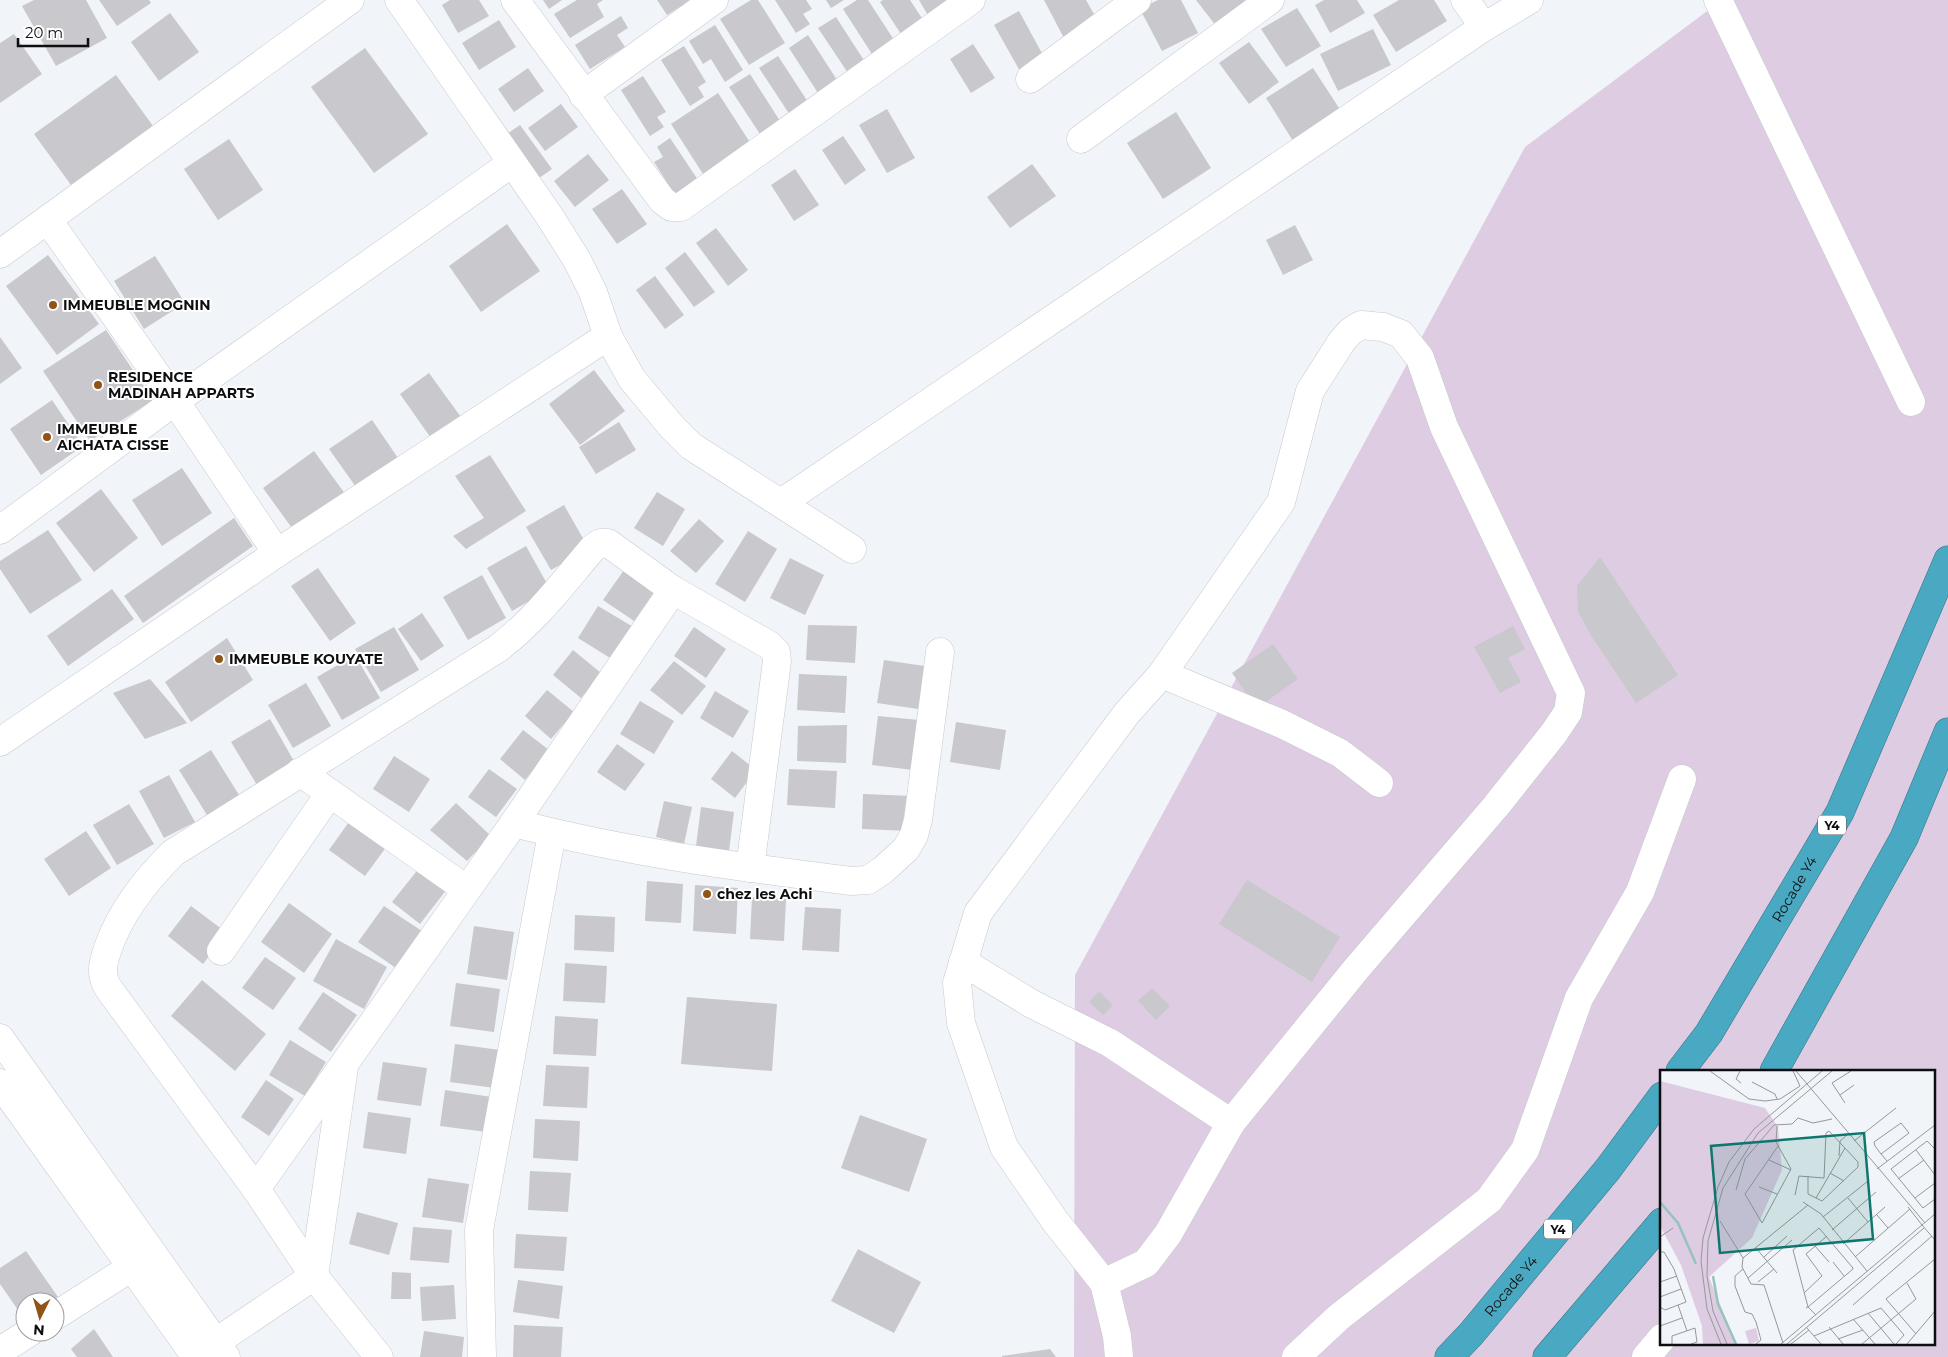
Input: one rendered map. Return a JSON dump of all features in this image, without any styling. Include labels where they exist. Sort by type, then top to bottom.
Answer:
[{"type":"highway","name":"Rocade Y4","points":[[1681,1070],[1709,1033],[1840,812],[1948,560]]},
{"type":"highway","points":[[1775,1070],[1904,838],[1948,732]]},
{"type":"highway","name":"Rocade Y4","points":[[1448,1357],[1471,1334],[1608,1169],[1660,1099]]},
{"type":"highway","points":[[1547,1357],[1660,1224]]},
{"type":"street","points":[[0,254],[350,0]]},
{"type":"street","points":[[399,0],[548,214],[577,260],[593,292],[608,336],[632,379],[672,427],[691,446],[852,549]]},
{"type":"street","points":[[515,0],[583,96],[662,200],[671,207],[682,207],[971,0]]},
{"type":"street","points":[[583,96],[714,0]]},
{"type":"street","points":[[1030,79],[1138,0]]},
{"type":"street","points":[[1081,139],[1270,0]]},
{"type":"street","points":[[1465,0],[1484,27]]},
{"type":"street","points":[[781,503],[1484,27],[1528,0]]},
{"type":"street","points":[[1718,0],[1911,402]]},
{"type":"street","points":[[0,530],[175,401],[512,163]]},
{"type":"street","points":[[48,220],[175,401],[277,553]]},
{"type":"street","points":[[1104,1283],[1146,1263],[1168,1234],[1231,1123],[1357,968],[1496,806],[1554,733],[1568,712],[1572,692],[1444,427],[1420,358],[1401,334],[1383,327],[1361,326],[1351,331],[1342,341],[1310,391],[1281,502],[1162,674],[1127,713],[978,913],[957,983],[961,1022],[1004,1147],[1054,1221],[1104,1283],[1117,1336],[1119,1357]]},
{"type":"street","points":[[0,742],[277,553],[608,336]]},
{"type":"street","points":[[379,1357],[314,1276],[256,1189],[111,992],[103,978],[104,959],[113,932],[132,899],[152,873],[173,853],[514,637],[529,623],[593,548],[600,543],[608,543],[673,590],[769,645],[776,652],[777,661],[750,868]]},
{"type":"street","points":[[256,1189],[466,889],[514,824],[673,590]]},
{"type":"street","points":[[514,824],[673,856],[852,881],[868,880],[883,870],[906,849],[914,835],[918,820],[940,652]]},
{"type":"street","points":[[1162,674],[1282,724],[1340,753],[1379,783]]},
{"type":"street","points":[[300,772],[466,889]]},
{"type":"street","points":[[1296,1357],[1339,1317],[1489,1200],[1525,1150],[1579,998],[1640,892],[1682,779]]},
{"type":"street","points":[[221,951],[330,793]]},
{"type":"street","points":[[482,1357],[479,1230],[552,833]]},
{"type":"street","points":[[963,962],[1032,1004],[1110,1043],[1231,1123]]},
{"type":"street","points":[[0,1038],[213,1352]]},
{"type":"street","points":[[213,1352],[314,1276],[345,1063]]},
{"type":"street","points":[[0,1083],[132,1267],[213,1352]]},
{"type":"street","points":[[65,1310],[132,1267]]},
{"type":"street","points":[[1646,1357],[1660,1340]]},
{"type":"street","points":[[0,1351],[15,1342]]},
{"type":"shaded area","points":[[1722,0],[1948,0],[1948,1357],[1074,1357],[1075,975],[1525,147]]},
{"type":"building","points":[[34,0],[86,0],[107,38],[56,66],[22,6]]},
{"type":"building","points":[[99,0],[149,0],[151,3],[117,26]]},
{"type":"building","points":[[450,0],[479,0],[489,16],[458,33],[442,5]]},
{"type":"building","points":[[543,0],[562,0],[549,9]]},
{"type":"building","points":[[577,0],[603,0],[597,4],[604,17],[570,38],[554,14]]},
{"type":"building","points":[[657,0],[691,0],[667,15]]},
{"type":"building","points":[[751,0],[758,0],[785,43],[749,65],[720,19]]},
{"type":"building","points":[[775,0],[806,0],[812,9],[803,14],[810,24],[796,33]]},
{"type":"building","points":[[826,0],[844,0],[831,8]]},
{"type":"building","points":[[857,0],[868,0],[894,40],[872,54],[843,9]]},
{"type":"building","points":[[883,0],[910,0],[925,23],[903,37],[880,2]]},
{"type":"building","points":[[919,0],[950,0],[929,17]]},
{"type":"building","points":[[1044,0],[1086,0],[1099,23],[1065,40]]},
{"type":"building","points":[[1158,0],[1181,0],[1198,33],[1162,51],[1140,9]]},
{"type":"building","points":[[1196,0],[1245,0],[1251,7],[1220,31]]},
{"type":"building","points":[[1324,0],[1357,0],[1365,13],[1330,33],[1315,5]]},
{"type":"building","points":[[1399,0],[1434,0],[1447,21],[1396,52],[1373,15]]},
{"type":"building","points":[[1297,8],[1321,46],[1286,67],[1261,29]]},
{"type":"building","points":[[1019,11],[1044,57],[1020,71],[994,25]]},
{"type":"building","points":[[170,13],[199,52],[159,81],[131,42]]},
{"type":"building","points":[[621,16],[628,28],[617,35],[625,47],[590,69],[575,45]]},
{"type":"building","points":[[836,17],[865,62],[848,73],[818,28]]},
{"type":"building","points":[[499,20],[516,47],[479,70],[462,43]]},
{"type":"building","points":[[715,25],[743,70],[725,82],[711,59],[703,64],[689,41]]},
{"type":"building","points":[[1373,29],[1391,65],[1338,91],[1320,54]]},
{"type":"building","points":[[14,34],[42,74],[0,103],[0,43]]},
{"type":"building","points":[[808,35],[837,80],[818,93],[789,48]]},
{"type":"building","points":[[1249,42],[1279,82],[1249,104],[1219,63]]},
{"type":"building","points":[[973,44],[995,78],[971,93],[950,59]]},
{"type":"building","points":[[684,46],[706,82],[698,87],[704,97],[690,106],[661,60]]},
{"type":"building","points":[[365,48],[428,134],[374,173],[311,87]]},
{"type":"building","points":[[778,56],[808,102],[790,115],[759,68]]},
{"type":"building","points":[[528,68],[544,91],[514,112],[498,89]]},
{"type":"building","points":[[1313,68],[1341,111],[1293,141],[1266,98]]},
{"type":"building","points":[[750,74],[780,121],[760,134],[729,87]]},
{"type":"building","points":[[116,75],[153,126],[71,185],[34,134]]},
{"type":"building","points":[[643,76],[666,112],[657,117],[664,127],[650,136],[621,90]]},
{"type":"building","points":[[718,93],[751,144],[703,174],[671,124]]},
{"type":"building","points":[[561,104],[578,127],[545,151],[528,128]]},
{"type":"building","points":[[887,109],[915,158],[887,173],[859,125]]},
{"type":"building","points":[[1176,112],[1211,168],[1163,199],[1127,143]]},
{"type":"building","points":[[520,125],[552,169],[539,178],[507,134]]},
{"type":"building","points":[[843,136],[866,170],[845,185],[822,150]]},
{"type":"building","points":[[670,138],[700,183],[677,198],[654,162],[663,157],[657,147]]},
{"type":"building","points":[[229,139],[263,190],[218,220],[184,169]]},
{"type":"building","points":[[588,154],[609,180],[575,207],[554,181]]},
{"type":"building","points":[[1032,164],[1056,196],[1010,228],[987,197]]},
{"type":"building","points":[[795,169],[819,205],[794,221],[771,185]]},
{"type":"building","points":[[622,189],[647,224],[617,244],[592,209]]},
{"type":"building","points":[[507,224],[540,271],[481,312],[449,266]]},
{"type":"building","points":[[1295,225],[1313,260],[1283,275],[1266,240]]},
{"type":"building","points":[[716,228],[748,270],[728,286],[696,243]]},
{"type":"building","points":[[685,252],[715,292],[694,307],[665,268]]},
{"type":"building","name":"IMMEUBLE MOGNIN","points":[[48,255],[99,324],[57,355],[6,286]]},
{"type":"building","points":[[155,256],[185,303],[144,329],[114,281]]},
{"type":"building","points":[[655,276],[684,315],[665,329],[636,290]]},
{"type":"building","name":"RESIDENCE MADINAH APPARTS","points":[[106,330],[153,400],[90,441],[43,371]]},
{"type":"building","points":[[0,337],[22,368],[0,384]]},
{"type":"building","points":[[594,370],[625,411],[580,445],[549,404]]},
{"type":"building","points":[[429,373],[463,420],[433,441],[400,394]]},
{"type":"building","name":"IMMEUBLE AICHATA CISSE","points":[[52,400],[83,446],[41,475],[10,429]]},
{"type":"building","points":[[372,420],[398,458],[356,487],[329,449]]},
{"type":"building","points":[[619,422],[636,450],[596,474],[579,447]]},
{"type":"building","points":[[314,451],[348,498],[297,535],[263,488]]},
{"type":"building","points":[[490,455],[526,511],[466,549],[453,536],[484,518],[455,476]]},
{"type":"building","points":[[182,468],[212,513],[162,546],[132,500]]},
{"type":"building","points":[[101,489],[138,538],[94,572],[56,523]]},
{"type":"building","points":[[657,492],[685,509],[663,546],[634,528]]},
{"type":"building","points":[[564,505],[589,549],[551,570],[526,527]]},
{"type":"building","points":[[234,518],[253,546],[143,623],[124,596]]},
{"type":"building","points":[[699,519],[724,541],[696,573],[670,551]]},
{"type":"building","points":[[48,530],[82,580],[30,614],[0,569],[0,561]]},
{"type":"building","points":[[748,531],[777,549],[745,602],[715,584]]},
{"type":"building","points":[[526,546],[550,589],[512,611],[487,568]]},
{"type":"building","points":[[1600,557],[1678,675],[1636,703],[1592,637],[1578,612],[1577,586]]},
{"type":"building","points":[[790,558],[824,575],[805,615],[770,598]]},
{"type":"building","points":[[318,568],[356,623],[330,641],[291,586]]},
{"type":"building","points":[[624,570],[655,591],[634,621],[603,600]]},
{"type":"building","points":[[482,575],[506,618],[468,640],[443,597]]},
{"type":"building","points":[[112,589],[134,619],[68,666],[47,636]]},
{"type":"building","points":[[598,606],[635,628],[615,661],[578,638]]},
{"type":"building","points":[[422,613],[444,646],[421,661],[398,629]]},
{"type":"building","points":[[808,625],[857,626],[855,663],[806,660]]},
{"type":"building","points":[[1513,626],[1525,649],[1508,658],[1521,682],[1500,693],[1474,647]]},
{"type":"building","points":[[394,627],[419,670],[381,692],[355,649]]},
{"type":"building","points":[[694,627],[726,649],[706,678],[674,656]]},
{"type":"building","name":"IMMEUBLE KOUYATE","points":[[227,638],[253,680],[191,722],[165,682]]},
{"type":"building","points":[[1273,644],[1298,679],[1257,708],[1232,673]]},
{"type":"building","points":[[573,650],[601,673],[581,698],[553,675]]},
{"type":"building","points":[[355,655],[380,698],[342,720],[317,677]]},
{"type":"building","points":[[884,660],[931,667],[925,710],[877,703]]},
{"type":"building","points":[[674,661],[706,686],[682,715],[650,690]]},
{"type":"building","points":[[799,674],[847,676],[845,713],[797,710]]},
{"type":"building","points":[[150,679],[187,723],[145,739],[113,693]]},
{"type":"building","points":[[306,683],[331,726],[293,748],[268,705]]},
{"type":"building","points":[[547,690],[574,712],[551,739],[525,716]]},
{"type":"building","points":[[715,691],[749,711],[733,738],[700,718]]},
{"type":"building","points":[[640,701],[674,721],[654,754],[620,734]]},
{"type":"building","points":[[878,716],[919,720],[913,770],[872,765]]},
{"type":"building","points":[[270,719],[295,763],[257,785],[231,742]]},
{"type":"building","points":[[956,722],[1006,730],[1000,770],[950,762]]},
{"type":"building","points":[[847,725],[846,763],[797,761],[798,726]]},
{"type":"building","points":[[523,730],[549,750],[525,780],[500,759]]},
{"type":"building","points":[[617,744],[645,764],[625,791],[597,772]]},
{"type":"building","points":[[211,750],[239,795],[207,815],[179,770]]},
{"type":"building","points":[[732,751],[756,770],[735,798],[711,779]]},
{"type":"building","points":[[394,756],[430,779],[409,812],[373,789]]},
{"type":"building","points":[[489,769],[517,789],[496,817],[468,797]]},
{"type":"building","points":[[789,769],[837,771],[835,808],[787,805]]},
{"type":"building","points":[[169,775],[195,822],[164,838],[139,791]]},
{"type":"building","points":[[863,794],[912,796],[910,831],[862,829]]},
{"type":"building","points":[[664,801],[692,807],[684,844],[656,837]]},
{"type":"building","points":[[456,803],[491,836],[467,861],[430,830]]},
{"type":"building","points":[[129,804],[154,844],[117,865],[93,825]]},
{"type":"building","points":[[701,807],[734,812],[729,851],[696,846]]},
{"type":"building","points":[[351,819],[387,846],[365,876],[329,850]]},
{"type":"building","points":[[86,831],[111,868],[69,896],[44,859]]},
{"type":"building","points":[[420,867],[447,889],[420,924],[392,902]]},
{"type":"building","points":[[1247,880],[1340,937],[1312,982],[1219,924]]},
{"type":"building","points":[[647,881],[683,884],[681,923],[645,921]]},
{"type":"building","points":[[695,885],[738,888],[736,934],[693,931]]},
{"type":"building","points":[[752,897],[786,899],[784,941],[750,939]]},
{"type":"building","points":[[289,903],[332,934],[304,973],[261,942]]},
{"type":"building","points":[[191,906],[227,933],[203,964],[168,936]]},
{"type":"building","points":[[384,906],[422,931],[396,968],[358,942]]},
{"type":"building","points":[[805,907],[841,909],[839,952],[802,950]]},
{"type":"building","points":[[575,915],[615,917],[614,952],[574,950]]},
{"type":"building","points":[[474,926],[514,932],[507,980],[467,974]]},
{"type":"building","points":[[336,939],[387,967],[364,1009],[313,981]]},
{"type":"building","points":[[265,957],[296,978],[273,1010],[242,988]]},
{"type":"building","points":[[565,963],[607,966],[605,1003],[563,1001]]},
{"type":"building","points":[[202,980],[266,1034],[235,1071],[171,1016]]},
{"type":"building","points":[[456,983],[500,989],[494,1032],[450,1026]]},
{"type":"building","points":[[1152,988],[1170,1006],[1156,1020],[1138,1001]]},
{"type":"building","points":[[1099,991],[1113,1005],[1103,1015],[1089,1002]]},
{"type":"building","points":[[323,992],[357,1015],[331,1052],[298,1029]]},
{"type":"building","points":[[687,997],[777,1004],[772,1071],[681,1064]]},
{"type":"building","points":[[555,1016],[598,1019],[596,1056],[553,1054]]},
{"type":"building","points":[[290,1040],[326,1062],[305,1096],[269,1075]]},
{"type":"building","points":[[455,1044],[500,1050],[495,1088],[450,1082]]},
{"type":"building","points":[[383,1062],[427,1068],[421,1106],[377,1100]]},
{"type":"building","points":[[546,1065],[589,1067],[587,1108],[543,1106]]},
{"type":"building","points":[[266,1080],[294,1099],[269,1136],[241,1117]]},
{"type":"building","points":[[445,1090],[492,1097],[487,1132],[440,1126]]},
{"type":"building","points":[[368,1112],[411,1118],[406,1154],[363,1148]]},
{"type":"building","points":[[860,1115],[927,1139],[909,1192],[841,1168]]},
{"type":"building","points":[[535,1119],[580,1121],[578,1161],[533,1158]]},
{"type":"building","points":[[530,1171],[571,1173],[568,1212],[528,1210]]},
{"type":"building","points":[[428,1178],[469,1184],[463,1223],[422,1217]]},
{"type":"building","points":[[357,1212],[398,1223],[389,1255],[349,1244]]},
{"type":"building","points":[[413,1227],[452,1230],[449,1263],[410,1260]]},
{"type":"building","points":[[516,1234],[567,1237],[564,1271],[514,1268]]},
{"type":"building","points":[[858,1249],[921,1282],[894,1333],[831,1301]]},
{"type":"building","points":[[26,1251],[55,1292],[15,1292],[15,1306],[0,1284],[0,1268]]},
{"type":"building","points":[[392,1272],[411,1273],[411,1299],[391,1299]]},
{"type":"building","points":[[518,1280],[563,1286],[559,1319],[513,1312]]},
{"type":"building","points":[[454,1285],[456,1319],[422,1321],[420,1287]]},
{"type":"building","points":[[514,1325],[563,1327],[561,1357],[513,1357]]},
{"type":"building","points":[[94,1329],[113,1357],[77,1357],[71,1349]]},
{"type":"building","points":[[424,1331],[464,1337],[462,1357],[420,1357]]},
{"type":"building","points":[[1050,1349],[1056,1357],[1002,1357],[1002,1356]]},
{"type":"place","name":"IMMEUBLE MOGNIN","points":[[53,305]]},
{"type":"place","name":"RESIDENCE MADINAH APPARTS","points":[[98,385]]},
{"type":"place","name":"IMMEUBLE AICHATA CISSE","points":[[47,437]]},
{"type":"place","name":"IMMEUBLE KOUYATE","points":[[219,659]]},
{"type":"place","name":"chez les Achi","points":[[707,894]]}]
